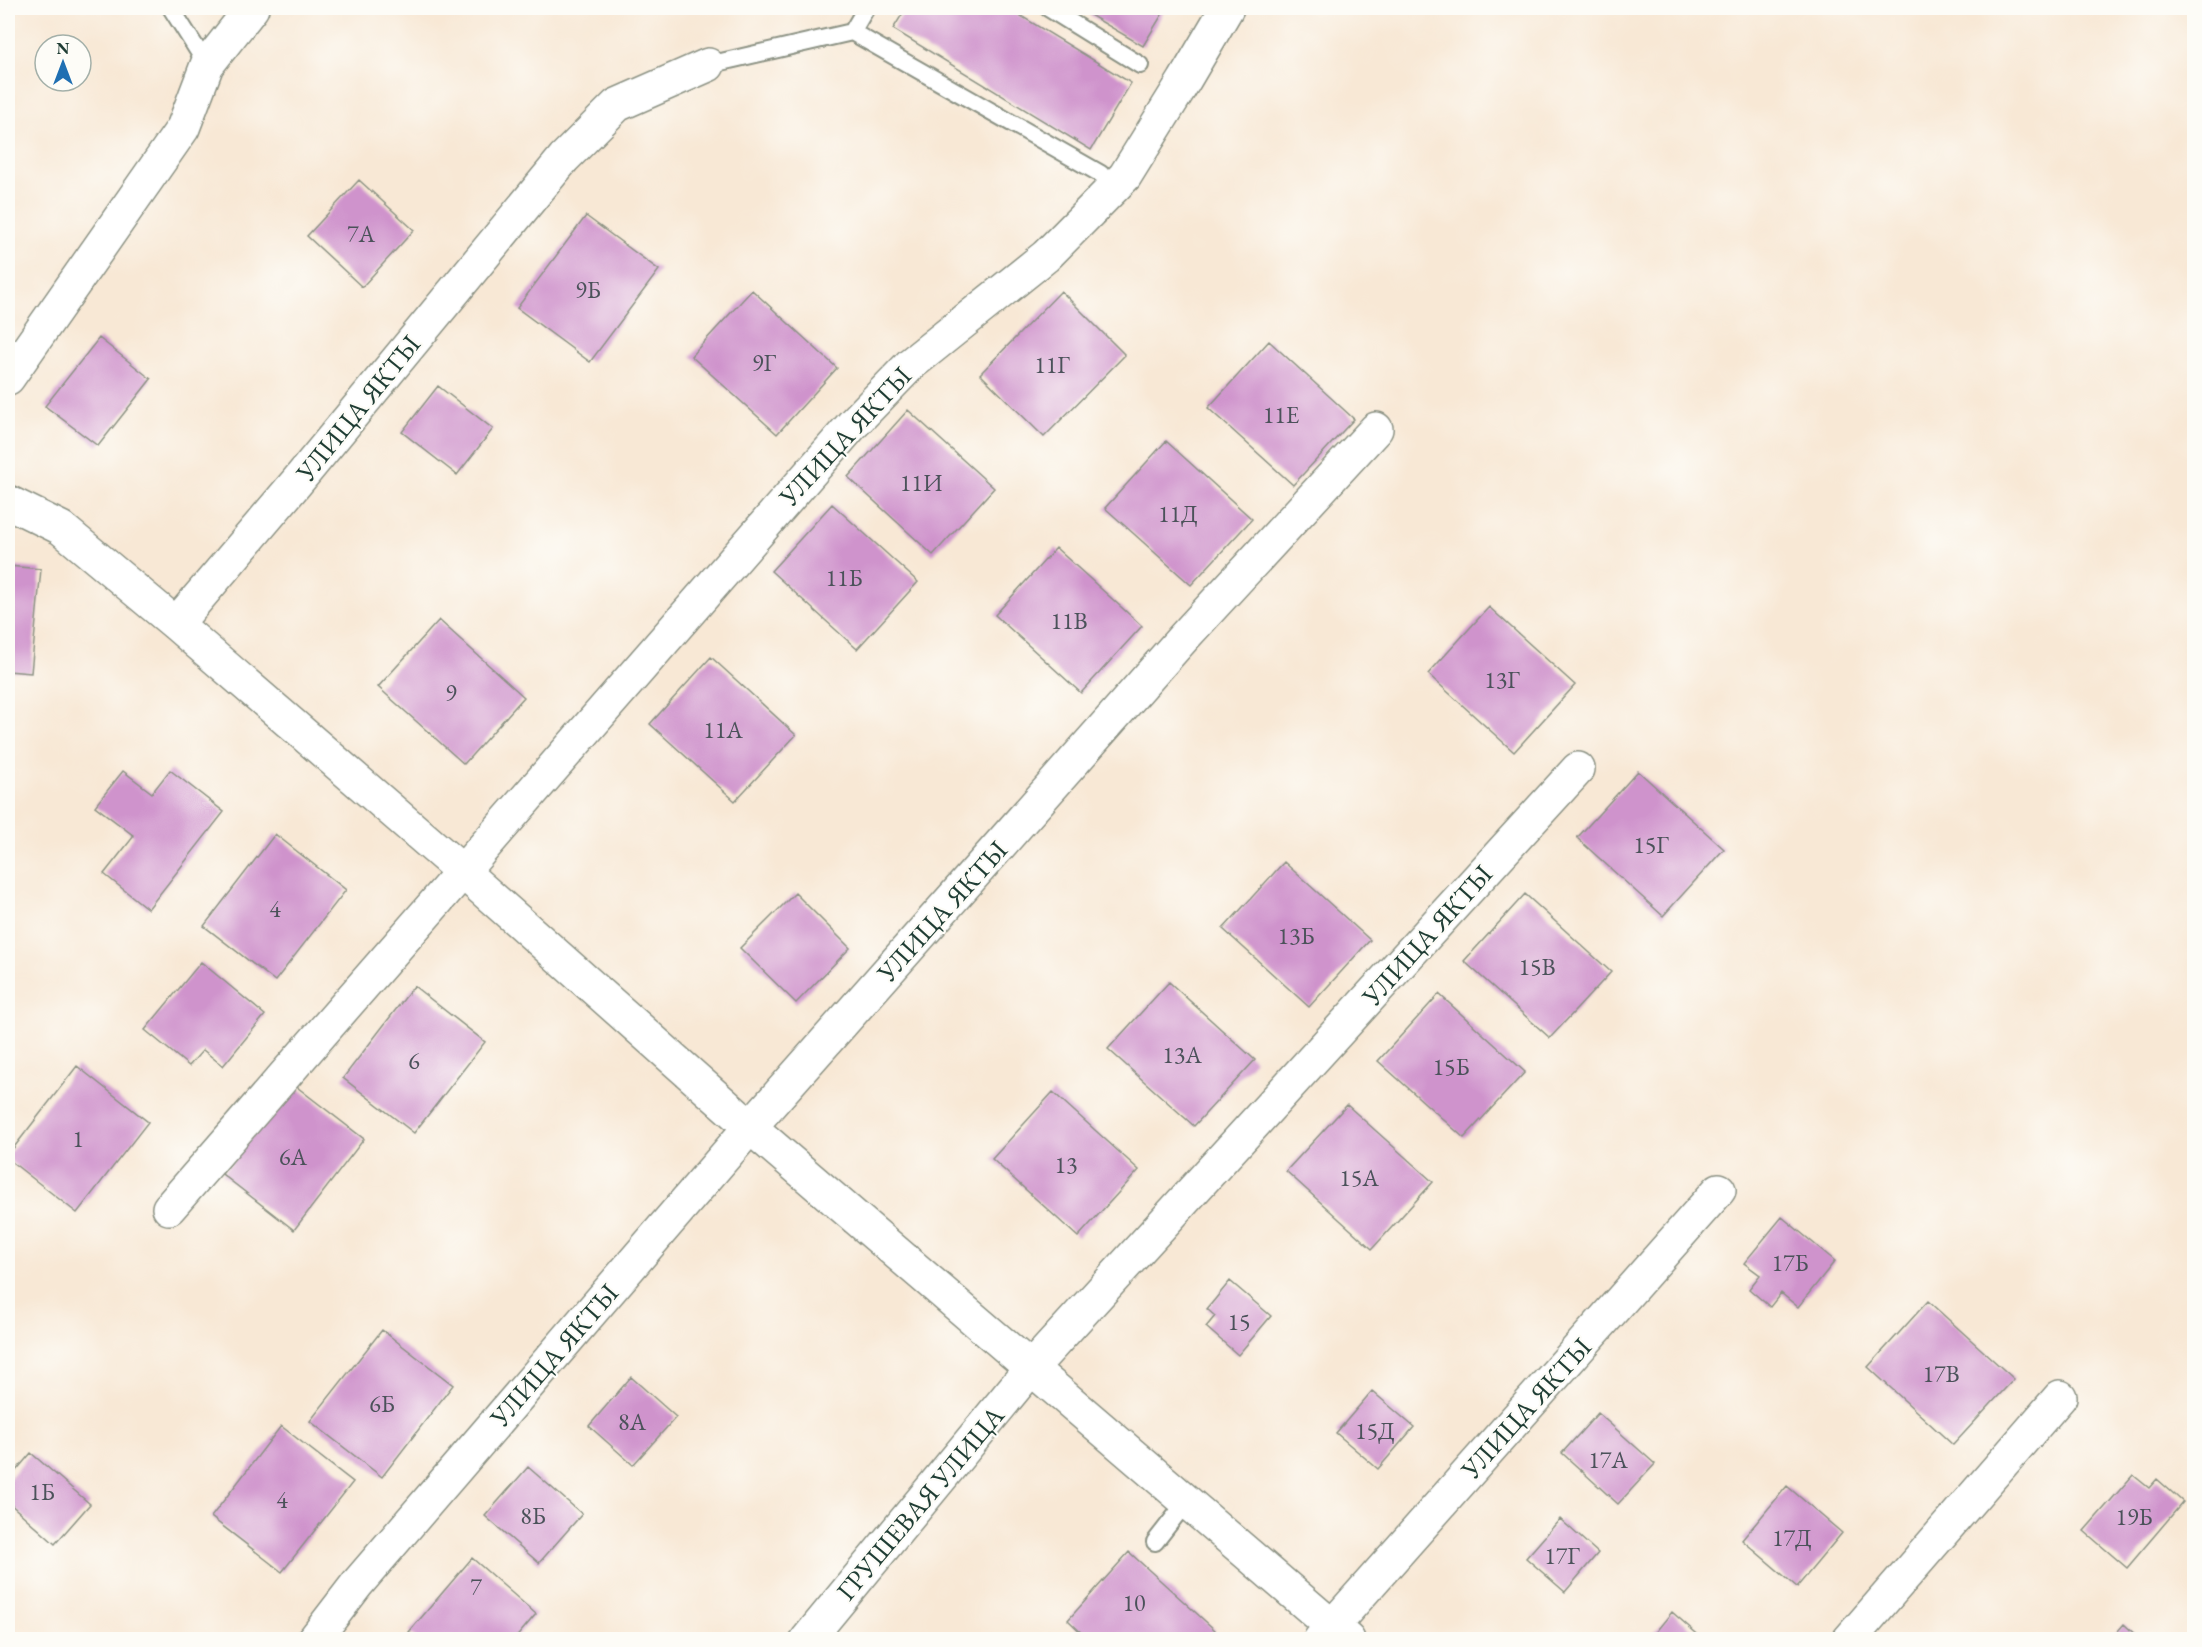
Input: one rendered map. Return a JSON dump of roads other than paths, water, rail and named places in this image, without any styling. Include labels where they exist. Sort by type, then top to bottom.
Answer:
[{"type":"street","points":[[8,378],[183,128],[207,64],[252,8]]},
{"type":"street","name":"УЛИЦА ЯКТЫ","points":[[169,1208],[852,425],[911,364],[1047,256],[1125,176],[1185,81],[1227,8]]},
{"type":"street","name":"УЛИЦА ЯКТЫ","points":[[176,624],[296,483],[564,158],[617,105],[708,64]]},
{"type":"street","name":"УЛИЦА ЯКТЫ","points":[[314,1640],[357,1584],[750,1127],[1184,637],[1376,429]]},
{"type":"street","name":"УЛИЦА ЯКТЫ","points":[[8,502],[61,528],[176,624],[463,872],[750,1127],[1187,1501],[1334,1635],[1719,1190]]},
{"type":"street","name":"УЛИЦА ЯКТЫ","points":[[1032,1367],[1578,769]]},
{"type":"street","name":"ГРУШЕВАЯ УЛИЦА","points":[[807,1640],[1032,1367]]},
{"type":"street","points":[[1849,1640],[2060,1397]]},
{"type":"lane","points":[[171,8],[207,64]]},
{"type":"lane","points":[[852,32],[867,8]]},
{"type":"lane","points":[[1048,8],[1140,64]]},
{"type":"lane","points":[[708,64],[852,32],[1101,174]]},
{"type":"lane","points":[[1155,1542],[1187,1501]]}]
